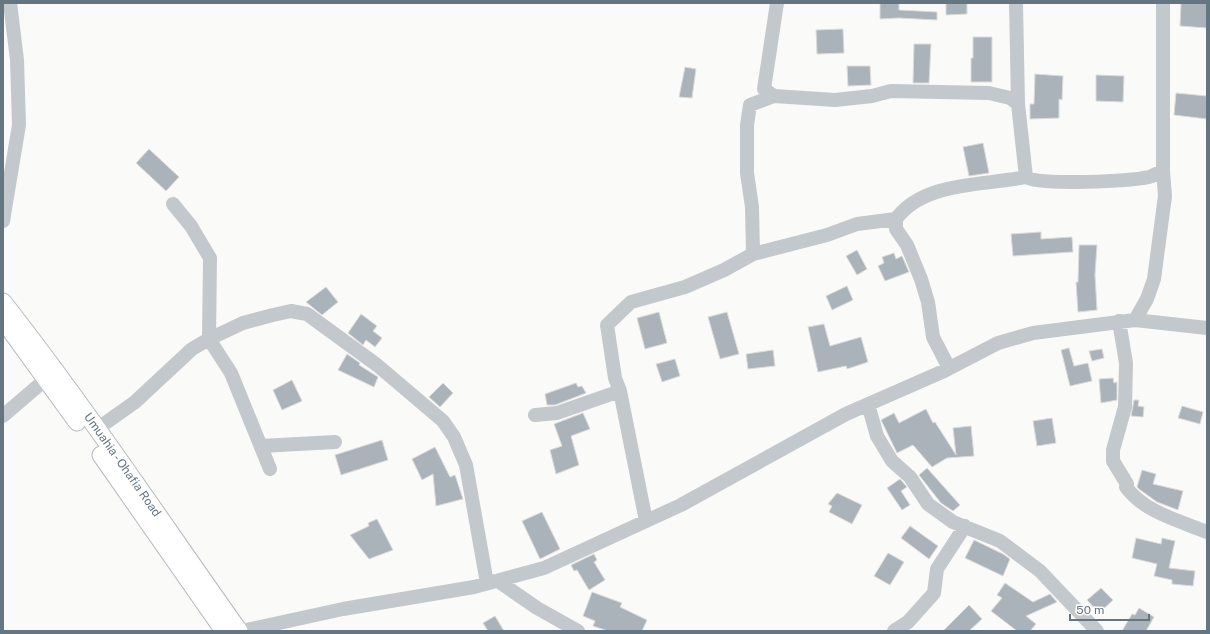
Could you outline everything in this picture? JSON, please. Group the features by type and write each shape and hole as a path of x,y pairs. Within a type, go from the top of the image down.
{"main road":[{"name":"Umuahia - Ohafia Road","path":"3,302 97,429 239,631"},
{"name":"Umuahia - Ohafia Road","path":"3,320 224,631"}],"street":[{"path":"3,221 19,125 17,60 10,3"},
{"path":"774,96 764,89 777,3"},
{"path":"1016,3 1018,104 1026,177 1030,181 1058,183 1149,177 1163,171"},
{"path":"1135,320 1147,299 1154,279 1165,196 1163,171 1163,3"},
{"path":"753,254 752,207 746,173 747,125 750,105 774,96 835,100 872,96 891,91 989,94 1010,98 1018,104"},
{"path":"950,368 933,338 928,302 923,284 906,245 896,229 896,219 903,208 920,198 949,187 997,183 1026,177"},
{"path":"173,204 191,226 210,258 209,339 231,373 270,469"},
{"path":"646,521 620,391 615,378 607,325 631,302 684,287 724,270 753,254 827,235 857,224 896,219"},
{"path":"97,429 134,402 192,349 209,339 243,323 273,314 291,311 307,314 377,365 443,421 454,437 466,465 492,582 578,631"},
{"path":"242,631 343,609 492,582 544,568 681,505 846,414 950,368 998,343 1033,333 1119,321 1135,320 1207,328"},
{"path":"1119,321 1126,363 1125,407 1113,450 1113,461 1127,484 1126,487 1137,501 1154,510 1207,532"},
{"path":"3,416 46,379"},
{"path":"535,415 557,413 620,391"},
{"path":"868,404 877,436 892,461 910,477 928,504 953,522 966,526 1000,542 1040,571 1097,631"},
{"path":"261,446 335,442"},
{"path":"894,631 908,622 934,592 937,569 966,526"}],"building":[{"path":"880,3 899,3 899,10 937,12 937,20 899,18 880,19"},
{"path":"946,3 967,3 967,14 946,15"},
{"path":"1181,3 1207,3 1207,28 1180,26"},
{"path":"843,29 844,53 817,54 816,30"},
{"path":"973,37 992,37 992,82 971,82"},
{"path":"914,44 931,44 929,83 913,83"},
{"path":"847,66 870,66 871,85 848,86"},
{"path":"685,67 696,69 692,98 679,97"},
{"path":"1035,74 1063,76 1062,100 1059,99 1059,118 1030,119 1030,104 1034,104"},
{"path":"1096,75 1124,76 1123,102 1096,101"},
{"path":"1176,93 1207,96 1207,119 1174,115"},
{"path":"983,143 989,173 969,176 963,147"},
{"path":"149,149 179,177 166,191 136,163"},
{"path":"1041,232 1041,239 1072,237 1073,252 1013,256 1011,234"},
{"path":"1079,245 1097,245 1095,275 1097,310 1078,312 1076,282 1078,282"},
{"path":"857,250 867,269 857,275 846,256"},
{"path":"894,253 896,259 902,256 909,272 885,281 878,266 884,263 882,257"},
{"path":"847,286 853,300 832,310 826,296"},
{"path":"326,287 338,302 322,315 306,302"},
{"path":"659,312 667,343 645,349 637,318"},
{"path":"727,312 739,354 720,359 708,317"},
{"path":"361,314 377,326 373,331 382,338 375,347 366,340 363,345 348,333"},
{"path":"824,324 830,346 861,337 868,362 847,369 846,366 818,372 808,327"},
{"path":"1069,348 1074,366 1088,363 1092,381 1070,386 1061,350"},
{"path":"1102,349 1104,358 1092,361 1089,351"},
{"path":"773,350 775,366 748,369 746,354"},
{"path":"347,354 360,363 359,365 378,377 374,387 338,370"},
{"path":"675,359 680,376 662,382 656,364"},
{"path":"1113,378 1114,383 1117,382 1117,400 1101,403 1099,379"},
{"path":"292,380 302,401 282,410 273,390"},
{"path":"443,383 453,393 440,407 429,397"},
{"path":"576,383 578,387 582,386 586,393 555,405 547,405 545,394"},
{"path":"1134,400 1139,400 1138,406 1144,407 1143,417 1131,416"},
{"path":"1182,406 1203,412 1200,424 1178,418"},
{"path":"926,409 933,423 935,422 956,455 953,428 971,426 974,456 947,458 932,467 913,445 897,453 881,420 894,413 899,423"},
{"path":"583,413 590,429 571,436 579,465 556,474 550,450 562,446 554,424"},
{"path":"1052,418 1056,443 1037,446 1033,421"},
{"path":"382,440 388,460 341,475 335,455"},
{"path":"435,447 450,477 455,475 463,499 436,506 433,474 422,480 412,459"},
{"path":"927,468 960,505 953,511 941,503 919,475"},
{"path":"1142,470 1156,474 1153,484 1183,491 1178,510 1157,502 1137,487"},
{"path":"900,479 907,487 901,491 910,505 902,510 887,488"},
{"path":"837,493 862,505 852,524 829,512 832,506 828,504"},
{"path":"542,512 560,549 540,559 522,521"},
{"path":"377,519 393,550 369,559 350,535 369,526 368,523"},
{"path":"910,526 938,546 929,559 901,538"},
{"path":"1136,538 1161,544 1162,538 1175,541 1169,568 1195,571 1193,586 1172,584 1172,580 1154,576 1157,564 1132,558"},
{"path":"974,540 1010,559 1003,576 965,558"},
{"path":"888,553 904,562 890,585 874,576"},
{"path":"594,554 597,560 594,562 605,580 589,590 577,570 574,571 571,565"},
{"path":"1005,583 1033,602 1050,594 1057,602 1026,616 1036,624 1030,631 1017,631 991,611 1002,598 997,595"},
{"path":"1101,588 1113,600 1099,613 1087,600"},
{"path":"592,592 622,603 620,607 647,620 642,631 608,631 593,626 595,621 583,616"},
{"path":"969,605 982,619 969,631 943,631"},
{"path":"1139,608 1154,617 1146,631 1122,631 1132,614 1135,615"},
{"path":"495,616 504,631 488,631 483,623"}]}
